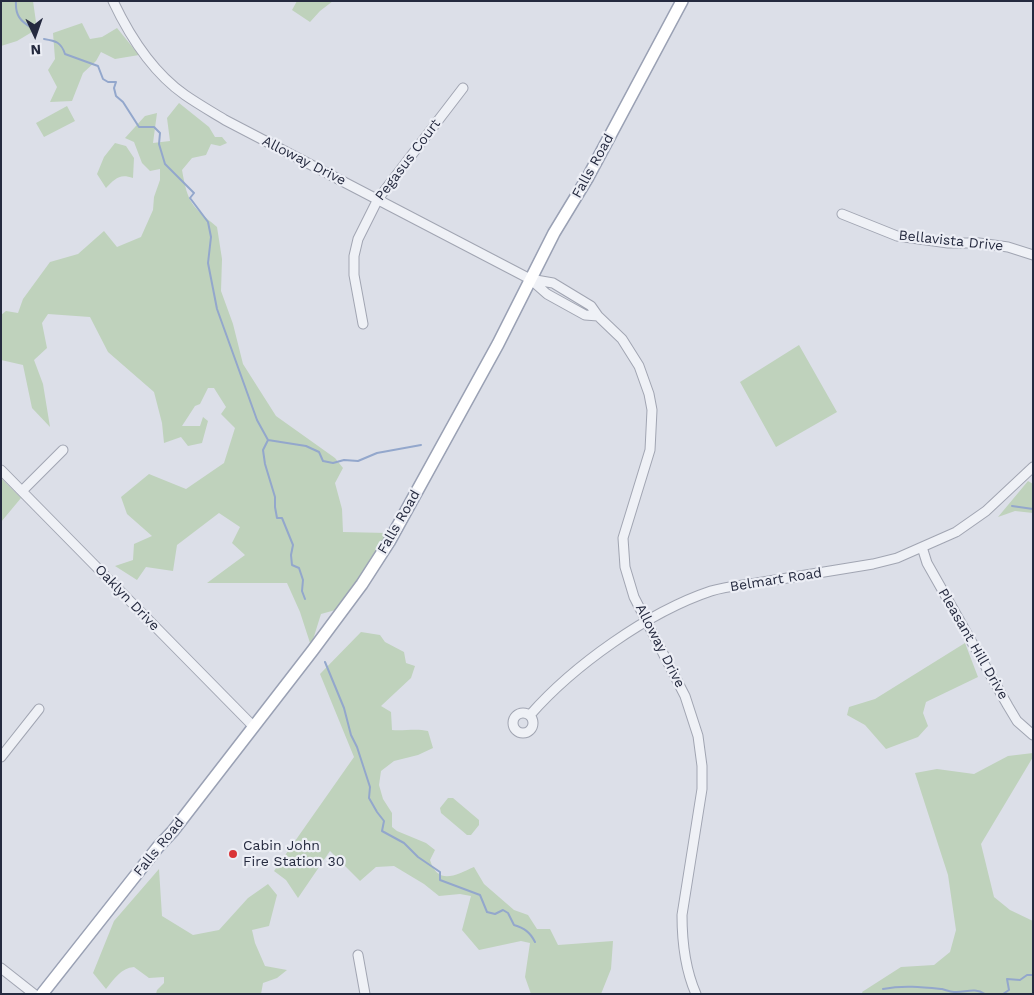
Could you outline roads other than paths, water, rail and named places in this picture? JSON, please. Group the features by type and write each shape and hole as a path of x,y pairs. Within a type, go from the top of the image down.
{"main road":[{"name":"Falls Road","path":"42,994 158,847 173,831 362,584 389,542 498,344 554,233 588,177 682,1"}],"street":[{"name":"Alloway Drive","path":"113,1 125,27 145,56 157,70 184,94 225,120 530,279 553,283 591,306 598,316 622,339 639,366 649,394 652,410 650,450 623,538 625,567 629,584 685,696 694,719 700,745 702,766 700,807 682,915 682,935 686,962 696,994"},
{"name":"Pegasus Court","path":"362,324 354,275 354,256 358,239 378,199 463,88"},
{"name":"Bellavista Drive","path":"842,214 897,236 948,243 979,243 1002,246 1033,255"},
{"path":"22,491 63,450"},
{"name":"Belmart Road","path":"530,715 550,692 566,678 647,621 687,600 713,590 872,564 897,558 956,532 986,511 1033,467"},
{"name":"Oaklyn Drive","path":"1,470 254,726"},
{"name":"Pleasant Hill Drive","path":"922,547 927,563 1008,706 1017,721 1033,735"},
{"path":"1,757 39,709"},
{"path":"358,955 365,994"},
{"path":"1,968 34,994"}],"waterway":[{"path":"16,1 16,10 19,17 32,28"},
{"path":"44,39 57,43 62,47 65,54 98,66 103,79 108,82 116,82 114,88 116,96 123,102 139,127 154,127 160,133 159,144 165,164 194,193 190,198 208,222 211,237 208,263 217,309 257,420 268,440 306,446 319,452 323,461 333,463 344,460 358,461 377,453 421,445"},
{"path":"268,440 263,450 265,464 275,497 277,518 282,518 293,545 292,565 299,568 303,580 302,591 305,599"},
{"path":"1012,506 1033,509"},
{"path":"325,662 344,708 351,735 357,747 370,787 369,798 384,821 382,831 404,843 418,857 440,872 440,880 480,895 487,912 495,914 503,910 508,913 514,925 526,931 535,942"},
{"path":"1003,994 1009,990 1007,979 1020,980 1027,975 1033,975"},
{"path":"883,989 920,987 952,992 977,991 985,994"}],"place":[{"name":"Cabin John Fire Station 30","path":"233,854"}]}
